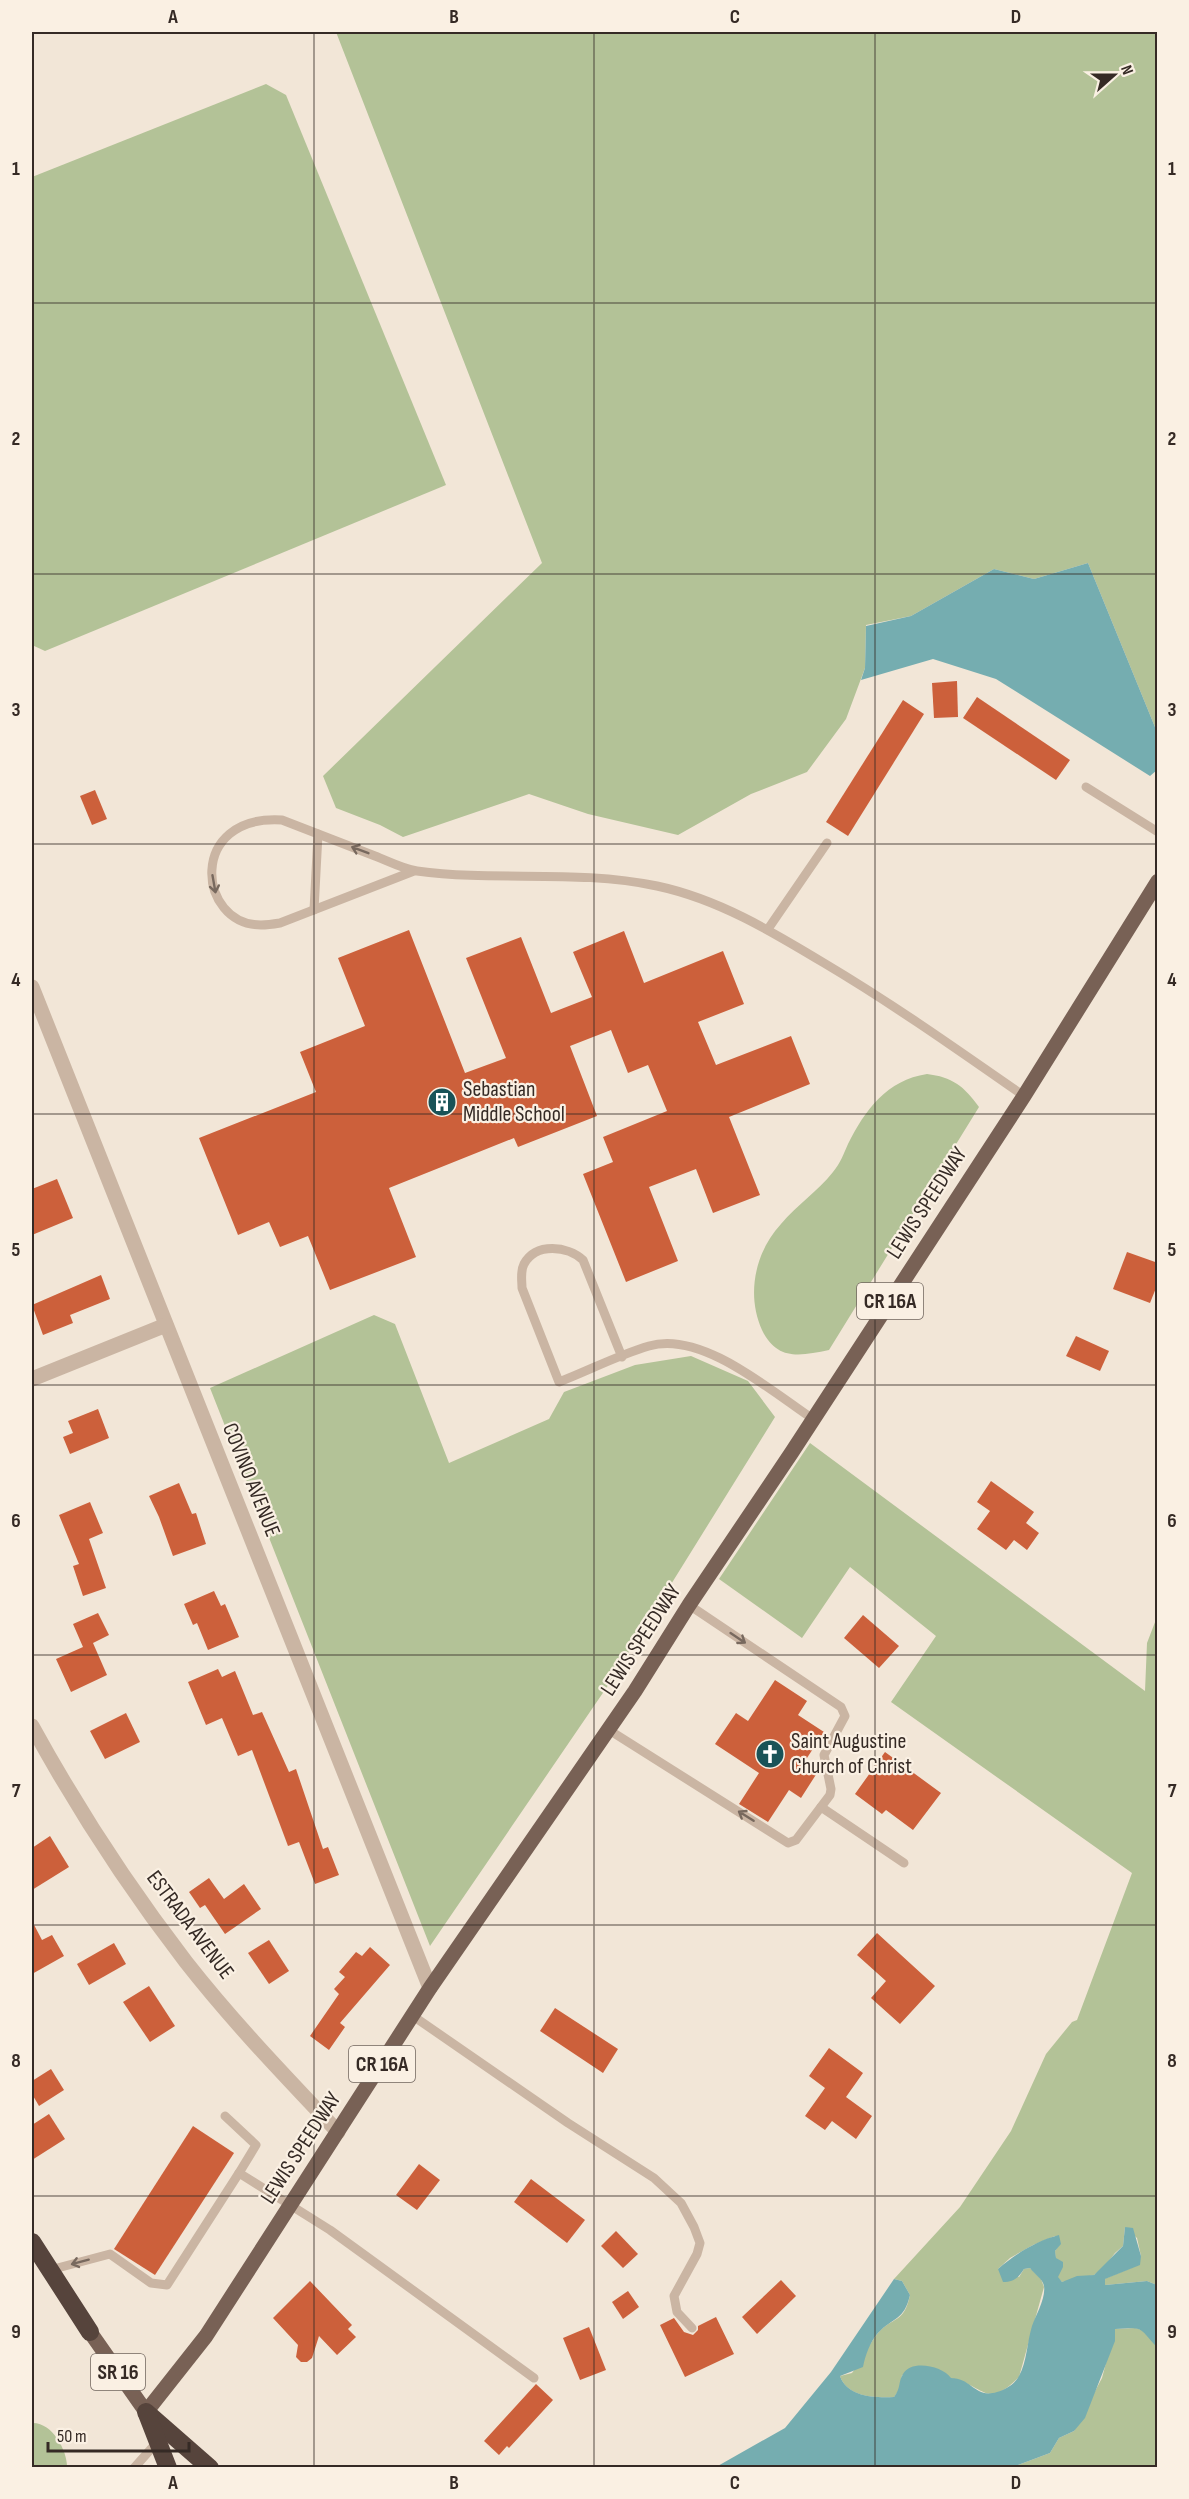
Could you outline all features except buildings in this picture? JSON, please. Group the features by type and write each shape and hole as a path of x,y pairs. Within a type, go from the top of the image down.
{"highway":[{"name":"SR 16","path":"32,2242 90,2332"},
{"name":"SR 16","path":"146,2412 168,2468"},
{"name":"SR 16","path":"146,2412 210,2468"}],"main road":[{"name":"LEWIS SPEEDWAY","path":"146,2412 206,2336 412,2016 609,1730 1024,1096 1158,881"},
{"name":"SR 16","path":"90,2332 146,2412"}],"street":[{"name":"COVINO AVENUE","path":"32,987 430,1989"},
{"path":"32,1379 165,1325"},
{"name":"ESTRADA AVENUE","path":"32,1726 98,1837 187,1964 261,2050 338,2132"}],"lane":[{"path":"1086,787 1158,832"},
{"path":"414,871 280,923 260,926 232,915 222,906 215,892 212,866 216,851 225,837 247,823 262,819 282,820 414,871 455,875 576,876 658,886 697,897 768,929 885,1000 1024,1096"},
{"path":"314,910 318,834"},
{"path":"768,929 827,843"},
{"path":"622,1357 583,1260 569,1250 561,1248 545,1250 530,1257 521,1272 522,1288 559,1382 650,1346 676,1344 701,1348 717,1355 813,1419"},
{"path":"609,1730 788,1843 796,1840 821,1807 831,1789 824,1755 845,1716 841,1707 689,1605"},
{"path":"821,1807 904,1863"},
{"path":"412,2016 568,2123 654,2178 681,2203 700,2243 697,2254 674,2296 677,2312 692,2328"},
{"path":"50,2270 110,2254 151,2283 167,2285 256,2145 225,2116"},
{"path":"239,2173 330,2230 534,2378"},
{"path":"134,2468 158,2441"}],"green space":[{"path":"336,32 1157,32 1157,732 1088,563 1034,579 994,569 911,616 866,625 865,668 846,719 807,772 751,794 678,835 588,814 529,794 403,837 380,825 336,808 323,776 542,563"},
{"path":"266,84 286,95 446,485 45,651 32,645 32,177"},
{"path":"927,1074 944,1077 957,1084 979,1107 829,1350 808,1354 782,1352 768,1340 757,1317 754,1288 759,1261 765,1247 787,1217 835,1169 855,1131 879,1098 900,1083"},
{"path":"374,1315 395,1324 449,1463 549,1419 564,1392 635,1365 691,1356 748,1381 775,1417 609,1684 430,1946 210,1388"},
{"path":"810,1443 1145,1691 1147,1643 1157,1617 1157,2285 1147,2281 1105,2285 1104,2279 1131,2268 1141,2256 1137,2238 1125,2227 1123,2246 1094,2275 1062,2282 1057,2277 1055,2251 1060,2244 1055,2236 1010,2258 998,2269 1019,2277 1024,2269 1030,2268 1041,2279 1044,2287 1019,2377 1008,2387 993,2394 954,2379 902,2375 900,2389 894,2397 878,2397 855,2392 844,2383 840,2376 852,2373 878,2333 905,2311 910,2295 902,2281 894,2279 960,2207 1011,2131 1046,2054 1072,2022 1077,2020 1132,1873 891,1702 936,1636 850,1567 802,1638 719,1579"},
{"path":"1135,2328 1146,2331 1157,2347 1157,2467 1010,2468 1050,2453 1059,2438 1074,2431 1102,2378 1115,2329"},
{"path":"32,2423 46,2427 57,2438 67,2467 32,2467"}],"water":[{"path":"1088,563 1157,732 1157,770 1150,776 996,679 933,659 861,680 865,668 866,626 911,616 994,569 1034,579"},
{"path":"1125,2227 1133,2228 1141,2256 1140,2265 1105,2279 1105,2285 1147,2281 1157,2285 1157,2347 1140,2330 1115,2329 1115,2341 1085,2418 1074,2431 1059,2438 1050,2453 1010,2468 716,2467 785,2428 831,2372 894,2279 902,2281 910,2295 908,2303 905,2310 875,2337 868,2349 863,2367 840,2376 849,2388 862,2395 894,2397 907,2369 927,2366 941,2370 951,2378 964,2381 983,2393 997,2392 1006,2388 1015,2382 1022,2370 1032,2326 1044,2296 1044,2286 1030,2268 1024,2269 1018,2277 1007,2282 1003,2282 998,2269 1027,2248 1059,2235 1061,2244 1055,2251 1056,2258 1063,2262 1058,2277 1062,2282 1077,2276 1094,2275 1123,2246"}],"place":[{"name":"Sebastian Middle School","path":"442,1102"},
{"name":"Saint Augustine Church of Christ","path":"770,1754"}]}
